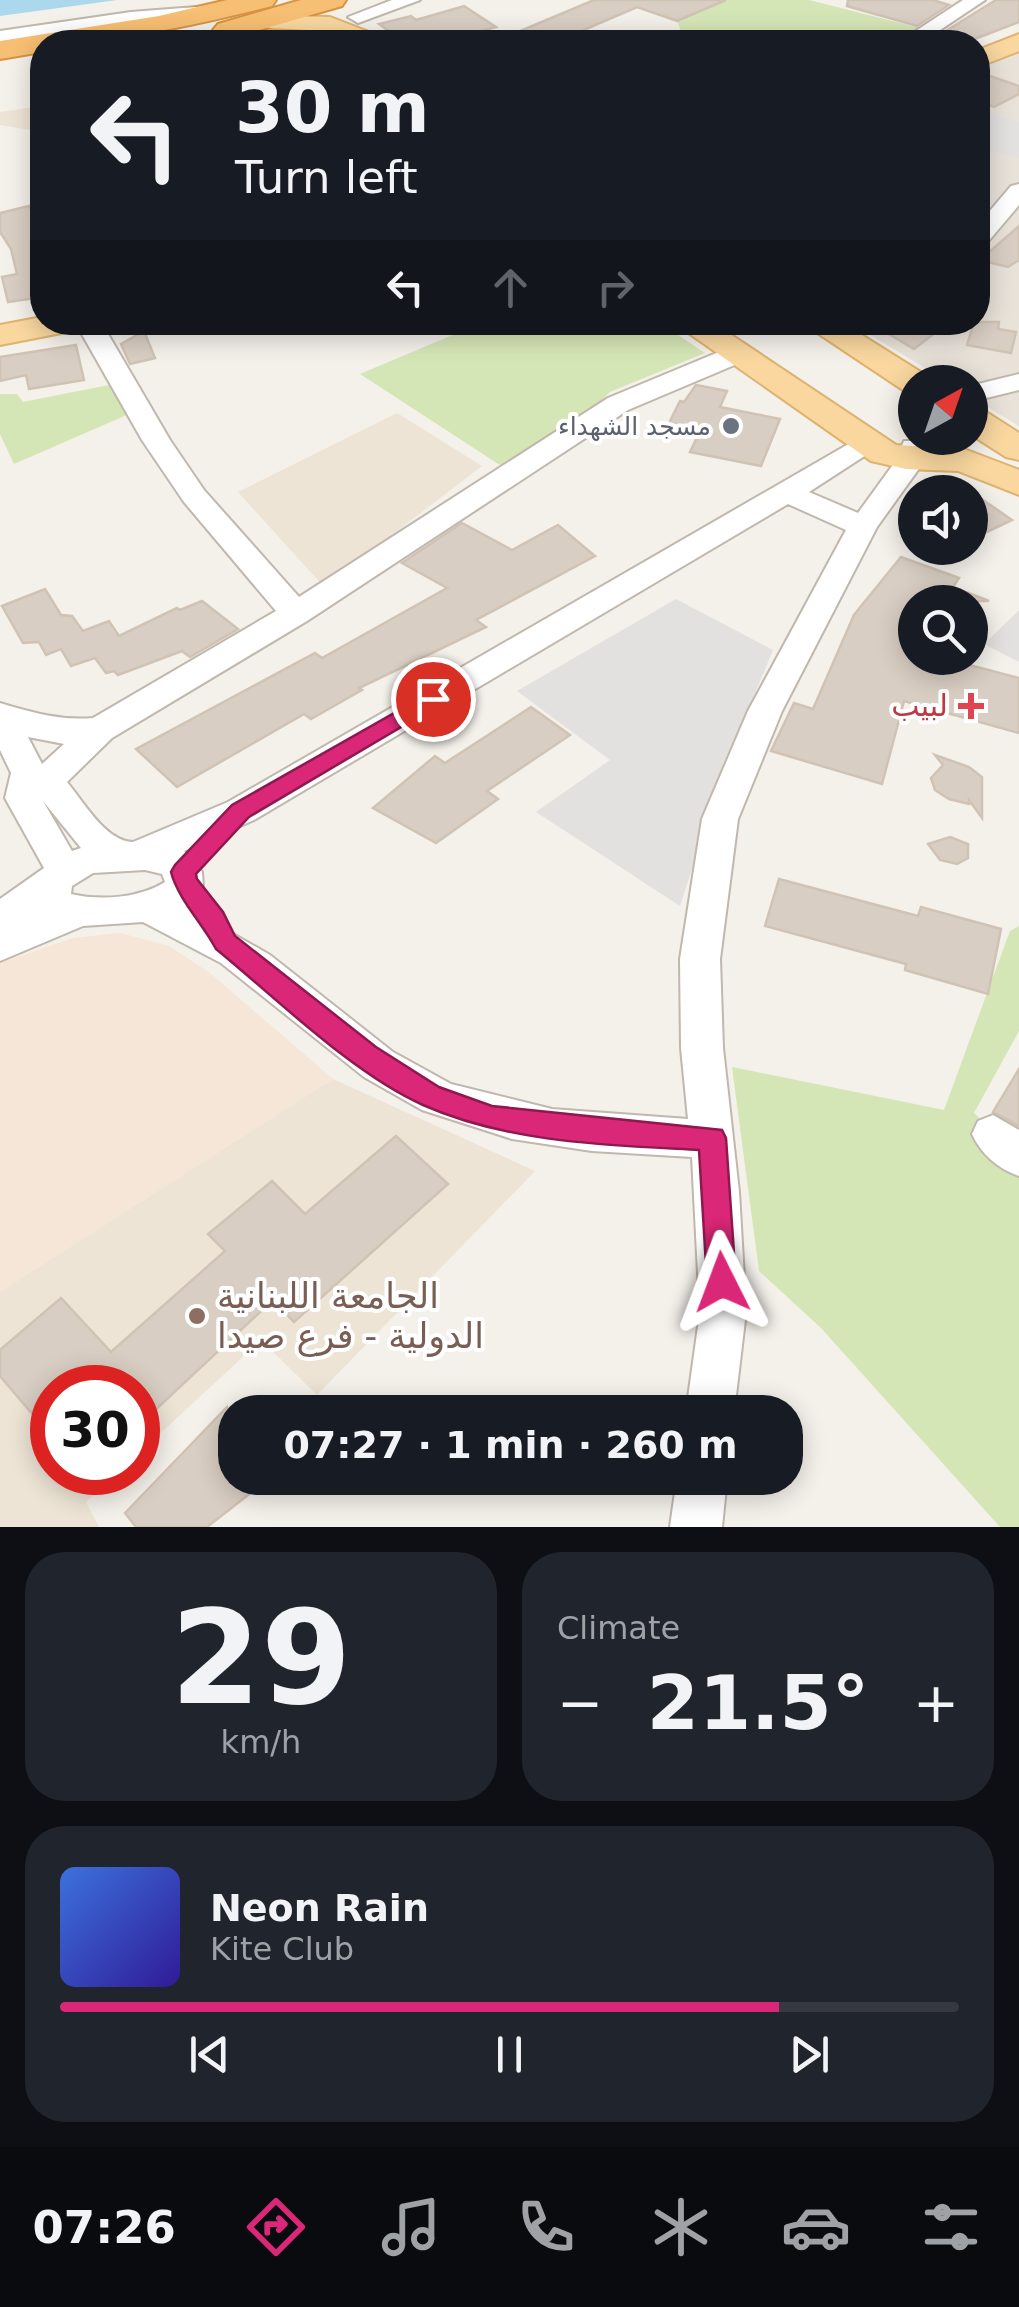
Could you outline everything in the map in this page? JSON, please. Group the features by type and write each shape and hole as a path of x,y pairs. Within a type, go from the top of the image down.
{"highway":[{"path":"118,30 220,12 262,11 332,0"},
{"path":"207,30 262,11"},
{"path":"0,50 30,45"},
{"path":"0,71 30,66"}],"main road":[{"path":"262,11 309,22 362,26"},
{"path":"990,43 1019,32"},
{"path":"990,54 1019,42"},
{"path":"0,322 30,316"},
{"path":"0,335 30,329"},
{"path":"841,335 898,373"},
{"path":"731,342 869,444 898,446"},
{"path":"988,429 1019,449"},
{"path":"946,455 1019,484"}],"street":[{"path":"362,26 411,0"},
{"path":"925,30 964,1"},
{"path":"48,30 130,18 220,12"},
{"path":"0,37 30,33"},
{"path":"990,225 1019,191"},
{"path":"95,335 156,440 194,496 296,614"},
{"path":"63,890 22,798 38,777 100,729 296,614 618,404 731,342"},
{"path":"988,390 1019,382"},
{"path":"1,717 38,777 95,842 126,856 240,811 869,444"},
{"path":"712,1395 723,1312 702,1048 700,958 720,819 765,711 826,602 862,526 917,455"},
{"path":"786,493 862,526"},
{"path":"1,717 66,732 100,729"},
{"path":"143,906 172,900 185,877 240,811"},
{"path":"0,945 63,890 79,862 126,856 165,858 185,877 225,942"},
{"path":"0,918 63,890 143,906 225,942 398,1078 461,1108 492,1118 598,1132 712,1138"},
{"path":"696,1527 700,1495"}],"shaded area":[{"path":"1019,50 1019,426 988,407 988,365 920,365 871,335 990,335 990,62"},
{"path":"30,108 30,130 0,125 0,112"},
{"path":"990,114 1019,122 1019,159 990,150"},
{"path":"397,413 482,466 324,587 238,492"},
{"path":"676,599 773,650 728,758 680,906 536,812 610,760 517,691"},
{"path":"1019,610 1019,662 988,646 988,640"},
{"path":"120,933 169,946 210,973 333,1079 0,1292 0,963 73,938"},
{"name":"الجامعة اللبنانية الدولية - فرع صيدا","path":"333,1079 535,1171 317,1395 261,1340 160,1434 160,1365 30,1365 30,1495 93,1495 86,1502 99,1527 0,1527 0,1292"}],"green space":[{"path":"687,0 809,0 920,28 681,30 677,21 707,8"},
{"path":"453,335 678,335 705,353 610,392 588,414 506,469 360,374"},
{"path":"114,384 129,414 14,464 0,434 0,394 17,394 23,402"},
{"path":"1019,926 1019,1031 974,1113 1019,1157 1019,1527 1000,1527 821,1328 759,1271 732,1067 944,1110 1010,931"}],"water":[{"path":"0,0 117,0 0,16"}],"building":[{"path":"594,0 726,0 677,21 637,7 584,30 523,30"},
{"path":"848,0 933,0 949,5 917,26 847,6"},
{"path":"996,0 1019,0 1019,22 990,33 990,30 947,30"},
{"path":"464,6 496,27 387,30 379,24 411,16 416,20"},
{"path":"990,76 1019,86 1019,94 990,106"},
{"path":"30,208 30,299 8,302 2,277 17,274 11,249 0,232 0,213"},
{"path":"1019,226 1019,260 1008,267 990,262 990,251"},
{"path":"990,322 999,322 998,329 1016,332 1011,353 967,345 970,335 990,335"},
{"path":"146,335 155,358 130,364 121,344"},
{"path":"891,335 932,335 914,349"},
{"path":"76,345 84,380 29,389 26,375 0,381 0,357"},
{"name":"مسجد الشهداء","path":"696,385 727,391 720,407 780,419 761,466 690,452 701,429 669,423 680,401 684,402"},
{"path":"988,503 1012,520 988,531"},
{"path":"462,523 512,550 558,525 595,556 476,620 486,627 359,688 362,690 311,719 304,714 177,787 136,749 315,653 322,658 447,588 402,563"},
{"path":"898,561 898,565 923,565 959,578 954,585 898,585 898,675 988,675 988,670 1019,678 1019,733 904,701 882,784 771,751 794,703 813,709 854,615"},
{"path":"45,589 61,615 72,616 83,631 109,621 119,636 177,608 202,601 238,629 190,657 182,651 118,675 114,671 106,673 95,658 71,666 61,649 46,655 39,642 23,643 2,606"},
{"path":"531,707 570,735 487,791 498,799 436,843 373,808 435,756 445,763"},
{"path":"935,755 969,767 982,777 982,818 969,800 969,804 949,799 935,790 931,778 943,765"},
{"path":"950,837 968,844 968,858 957,864 940,860 928,844"},
{"path":"779,879 918,916 921,907 1001,929 988,994 905,970 906,964 765,926"},
{"path":"1019,1069 1019,1126 993,1112"},
{"path":"396,1136 448,1184 294,1322 273,1300 160,1405 160,1365 30,1365 30,1411 0,1376 0,1350 61,1298 111,1352 225,1251 208,1234 272,1181 305,1214"},
{"path":"218,1416 218,1495 248,1495 207,1527 136,1527 125,1513 142,1495 160,1495 160,1477"}],"place":[{"name":"مسجد الشهداء","path":"731,426"},
{"name":"لبيب","path":"971,706"},
{"name":"الجامعة اللبنانية الدولية - فرع صيدا","path":"197,1316"}],"route":[{"path":"433,699 240,811 184,872 186,882 224,933 225,942 317,1012 367,1056 430,1095 492,1118 598,1132 712,1138 722,1282"}]}
